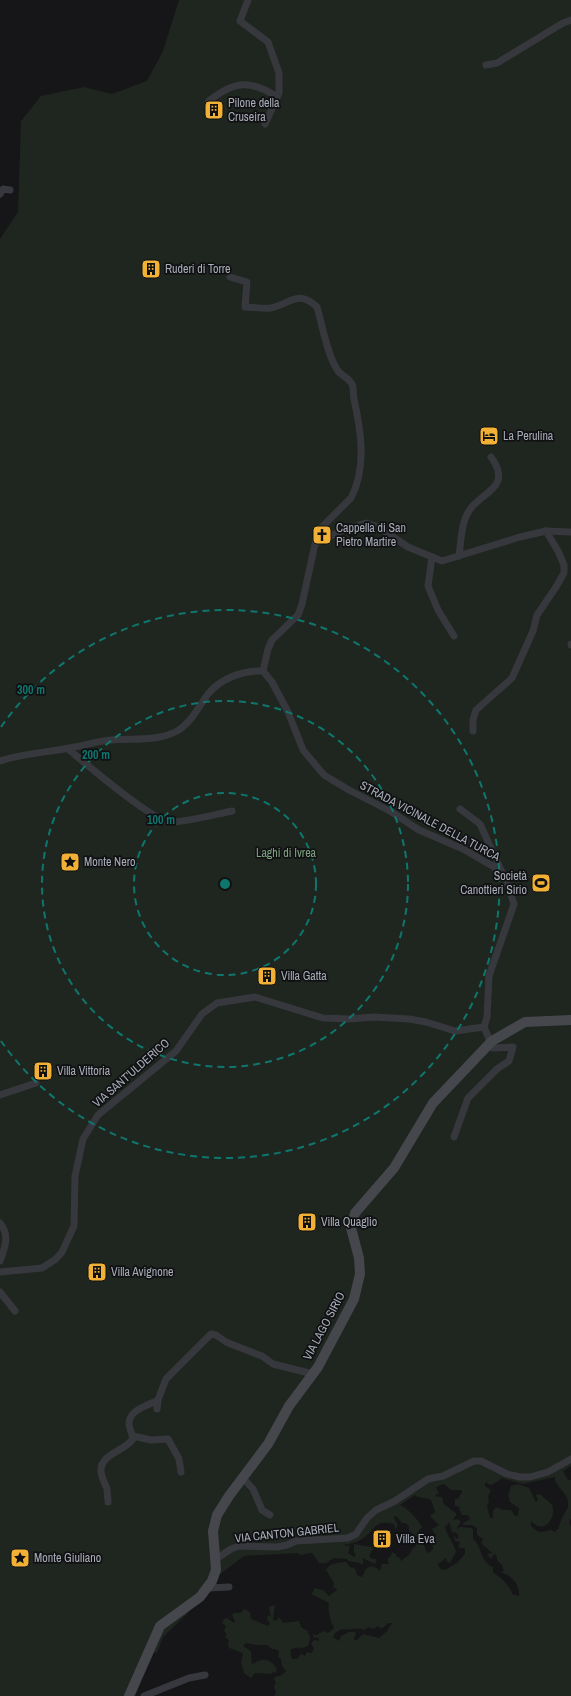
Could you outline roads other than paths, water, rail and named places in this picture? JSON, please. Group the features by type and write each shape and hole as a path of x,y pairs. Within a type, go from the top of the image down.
{"main road":[{"name":"VIA LAGO SIRIO","path":"129,1696 160,1626 200,1597 208,1588 216,1570 214,1521 225,1501 268,1444 289,1406 316,1370 352,1304 360,1282 359,1258 352,1228 355,1213 394,1168 433,1103 492,1041 525,1022 571,1020"}],"street":[{"path":"248,0 240,21 268,42 279,74 279,93 265,124"},
{"path":"486,65 497,63 563,23 571,20"},
{"path":"209,101 222,90 238,85 262,87 277,97"},
{"path":"0,194 3,189 10,190"},
{"path":"0,761 19,755 68,749 109,740 162,737 181,728 190,720 210,692 224,682 246,671 263,671 268,648 272,640 298,615 302,604 317,535 319,531 351,498 361,469 361,434 359,417 352,384 338,371 317,307 311,302 292,298 270,308 245,307 248,282 230,278"},
{"path":"459,556 465,520 471,508 488,494 498,483 498,467 491,457"},
{"path":"316,543 345,529 366,523 378,527 408,547 442,561 505,541 546,531 571,532"},
{"path":"473,731 473,720 476,710 512,678 533,632 537,615 564,573 564,565 558,551 546,531"},
{"path":"432,557 428,586 438,610 454,636"},
{"name":"STRADA VICINALE DELLA TURCA","path":"263,671 272,682 288,712 303,750 324,775 390,811 419,830 463,849 494,867 504,878"},
{"path":"68,749 126,796 150,812 169,822 232,811"},
{"path":"454,1137 468,1098 497,1069 509,1061 513,1047 493,1048 492,1041 486,1033 484,1027 487,1017 489,976 514,905 504,878 480,824 460,809"},
{"name":"VIA SANT'ULDERICO","path":"0,1272 42,1268 56,1259 62,1252 74,1226 75,1176 83,1139 98,1115 176,1051 202,1014 217,1003 254,998 323,1018 349,1019 374,1017 409,1020 426,1022 456,1031 484,1027"},
{"path":"0,1096 36,1083"},
{"path":"0,1223 4,1229 6,1240 5,1249 0,1261"},
{"path":"0,1292 15,1311"},
{"path":"157,1409 158,1400 166,1379 193,1355 211,1334 214,1334 226,1342 262,1356 273,1364 316,1370"},
{"path":"134,1439 129,1423 131,1417 139,1409 158,1400"},
{"path":"108,1502 106,1489 101,1474 101,1467 111,1454 128,1445 134,1439 168,1439 179,1459 181,1472"},
{"name":"VIA CANTON GABRIEL","path":"216,1559 231,1549 239,1546 277,1547 296,1541 348,1538 356,1534 367,1518 376,1510 395,1501 428,1479 443,1476 474,1461 481,1461 507,1474 520,1477 530,1477 548,1472 571,1459"},
{"path":"242,1477 253,1489 262,1510 270,1515"},
{"path":"208,1588 229,1587"},
{"path":"144,1696 189,1678 205,1675"}],"place":[{"name":"Pilone della Cruseira","path":"214,110"},
{"name":"Ruderi di Torre","path":"151,269"},
{"name":"La Perulina","path":"489,436"},
{"name":"Cappella di San Pietro Martire","path":"322,535"},
{"name":"Monte Nero","path":"70,862"},
{"name":"Società Canottieri Sirio","path":"541,883"},
{"name":"Villa Gatta","path":"267,976"},
{"name":"Villa Vittoria","path":"43,1071"},
{"name":"Villa Quaglio","path":"307,1222"},
{"name":"Villa Avignone","path":"97,1272"},
{"name":"Villa Eva","path":"382,1539"},
{"name":"Monte Giuliano","path":"20,1558"}],"park label":[{"name":"Laghi di Ivrea","path":"286,853"}]}
